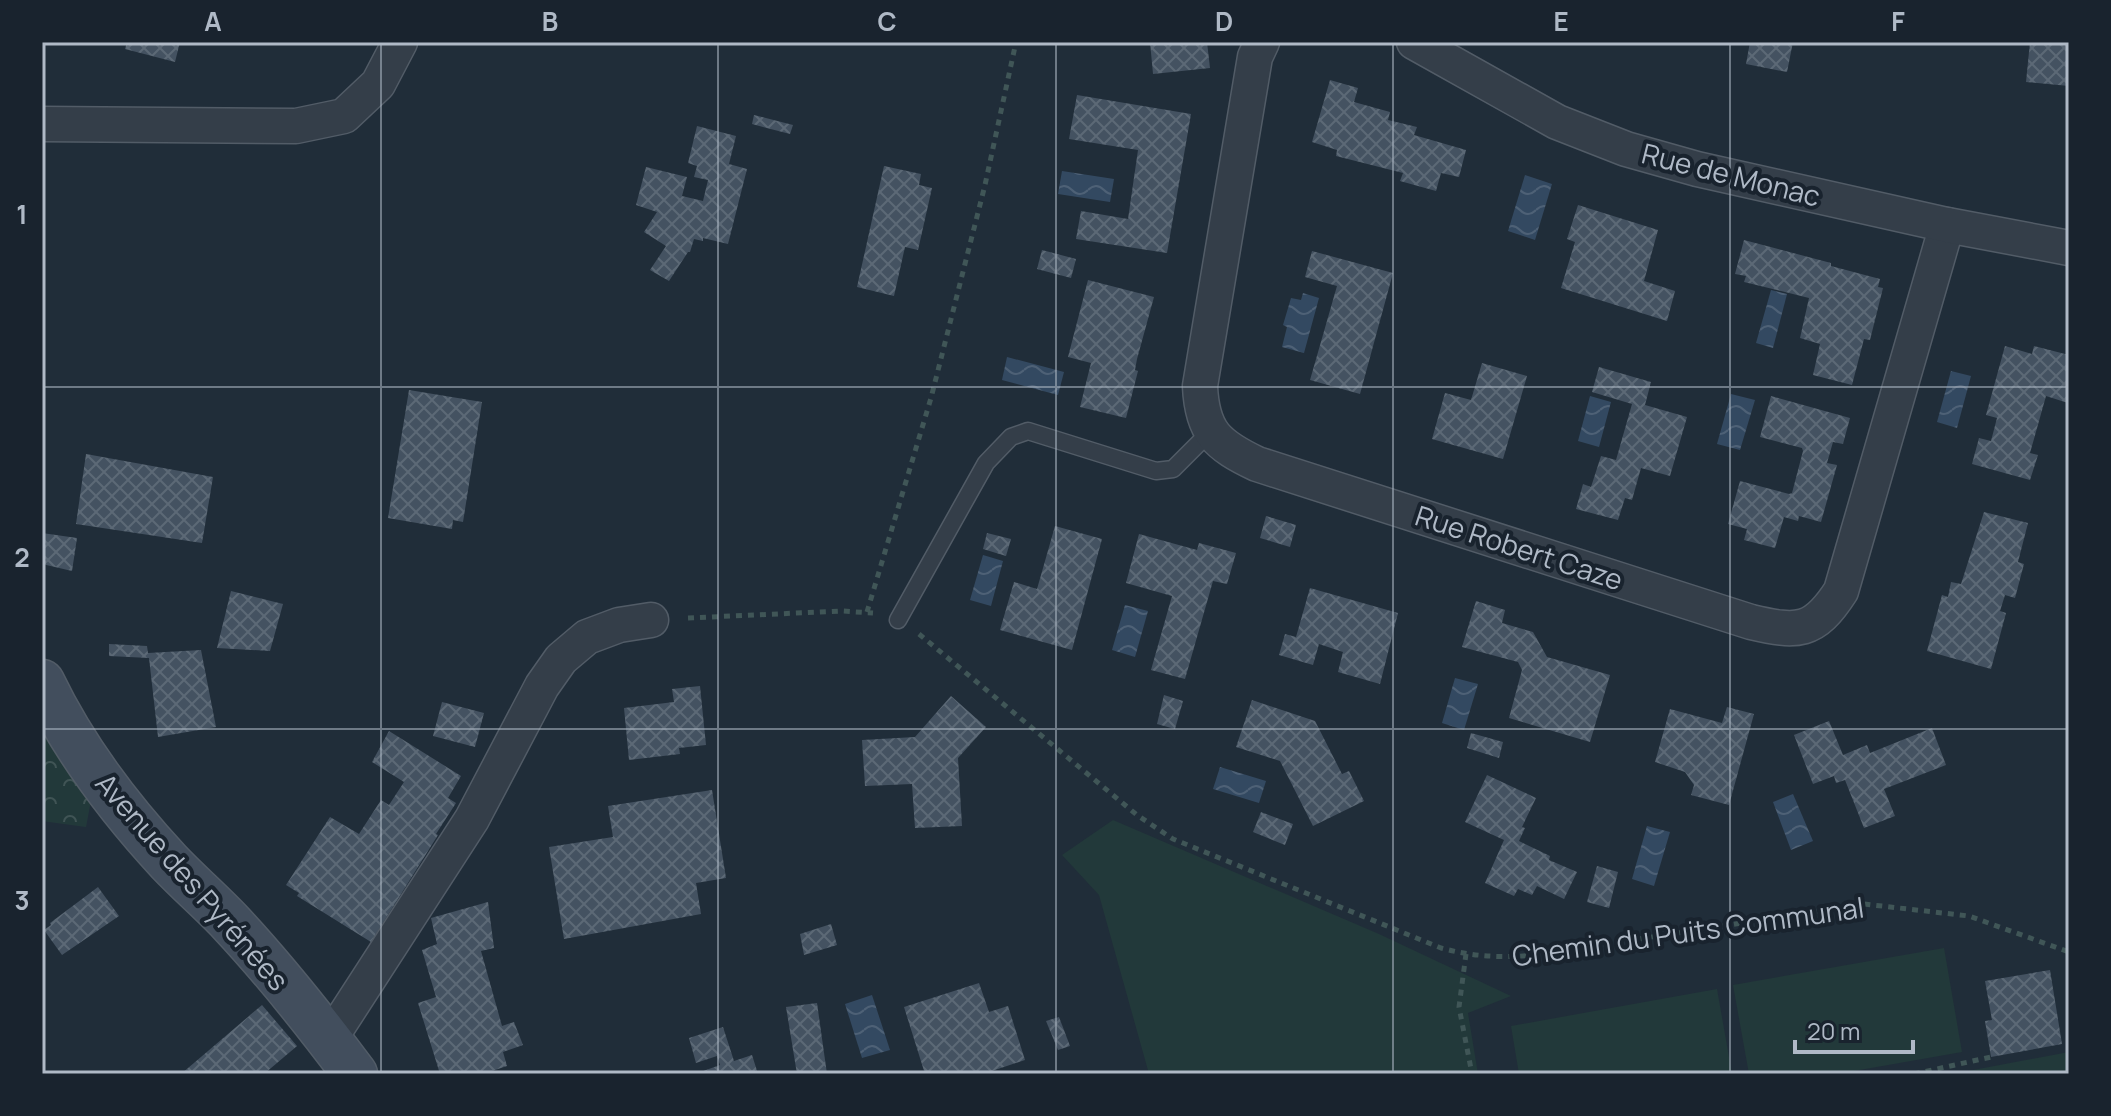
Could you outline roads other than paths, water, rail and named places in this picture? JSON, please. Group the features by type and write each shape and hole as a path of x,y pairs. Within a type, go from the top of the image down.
{"street":[{"path":"42,124 296,126 344,116 378,84 400,42"},
{"path":"1210,432 1201,409 1200,386 1255,57 1262,42"},
{"name":"Rue de Monac","path":"1414,42 1557,122 1626,149 1697,169 1947,225 2069,248"},
{"name":"Rue Robert Caze","path":"1210,432 1230,451 1257,464 1751,622 1779,629 1803,628 1826,615 1841,591 1947,225"},
{"path":"342,1057 542,686 561,659 587,637 619,625 651,620"},
{"name":"Avenue des Pyrénées","path":"42,682 85,760 123,809 231,923 342,1057"}],"lane":[{"path":"898,620 986,463 1011,437 1028,431 1156,471 1173,469 1210,432"}],"water":[{"path":"1062,171 1114,179 1110,202 1058,194"},
{"path":"1525,175 1552,184 1535,240 1508,231"},
{"path":"1771,290 1787,294 1773,348 1756,343"},
{"path":"1303,293 1319,298 1304,353 1282,347 1287,327 1283,325 1291,298 1301,300"},
{"path":"1007,357 1064,372 1058,395 1002,380"},
{"path":"1951,371 1971,376 1957,428 1937,422"},
{"path":"1731,394 1755,400 1740,450 1717,444"},
{"path":"1590,396 1611,402 1599,447 1578,441"},
{"path":"983,555 1003,561 991,606 970,600"},
{"path":"1125,605 1148,611 1135,657 1112,650"},
{"path":"1455,678 1478,684 1464,730 1442,723"},
{"path":"1220,767 1266,781 1259,803 1213,789"},
{"path":"1793,794 1813,841 1791,850 1773,802"},
{"path":"1647,826 1670,832 1654,886 1632,879"},
{"path":"872,995 890,1050 862,1058 845,1004"}]}
